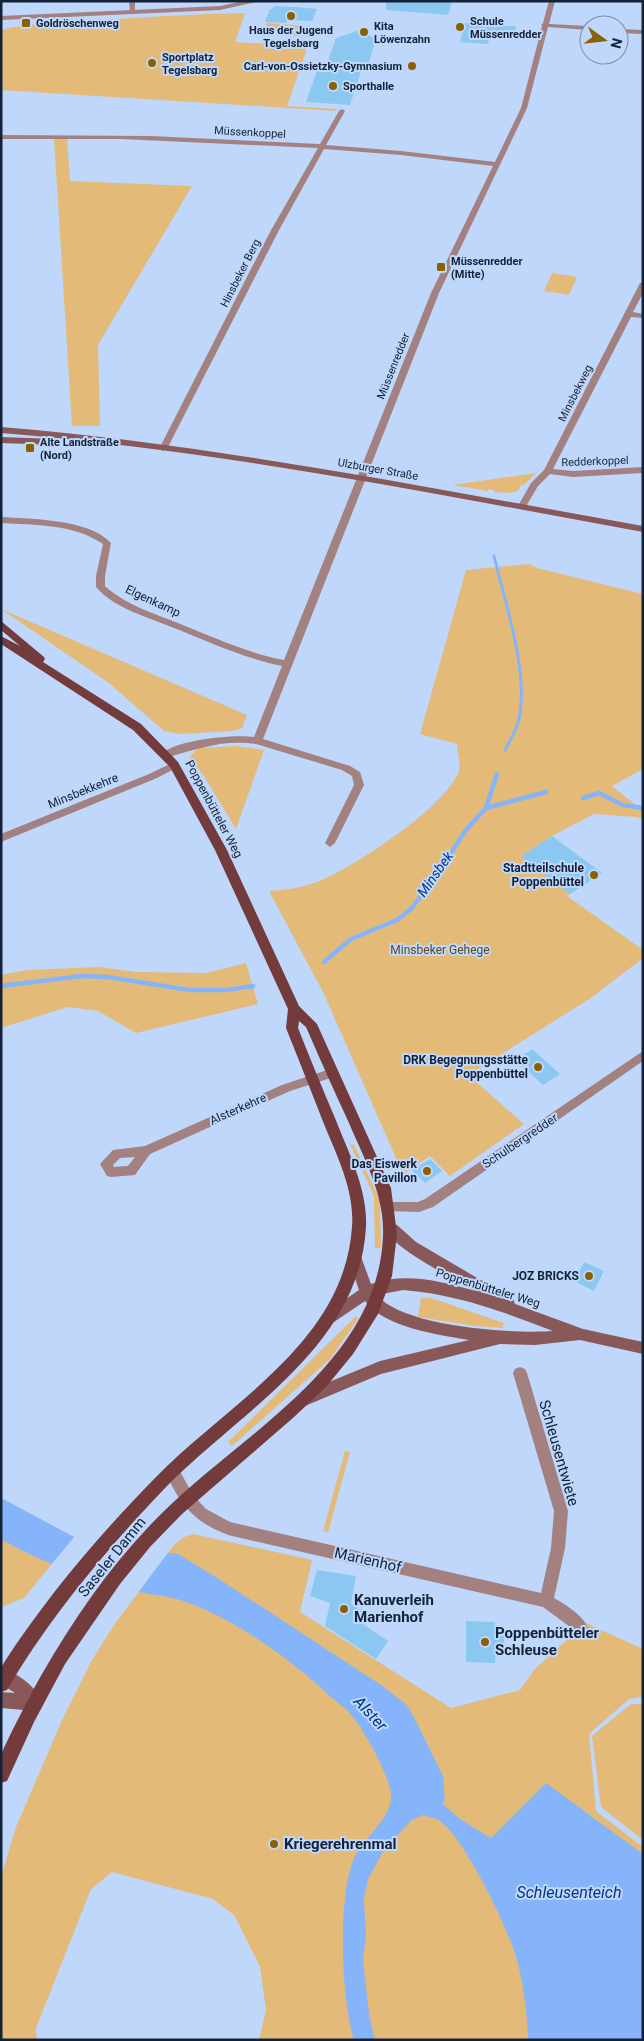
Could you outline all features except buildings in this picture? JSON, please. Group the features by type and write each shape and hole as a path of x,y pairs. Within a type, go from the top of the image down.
{"main road":[{"name":"Ulzburger Straße","path":"1,430 75,436 362,478 522,506 643,530"},
{"name":"Ulzburger Straße","path":"1,440 107,442"},
{"name":"Poppenbütteler Weg","path":"1,624 24,642 51,670"},
{"name":"Poppenbütteler Weg","path":"1,639 32,661 51,670 137,727 174,765 221,850 294,1008 310,1024 376,1167 389,1207 392,1230 390,1260 359,1336 332,1370 300,1401"},
{"name":"Poppenbütteler Weg","path":"294,1008 292,1028 347,1165 357,1204 358,1225 355,1258 349,1276 328,1318 308,1346"},
{"path":"392,1230 410,1246 526,1313"},
{"name":"Poppenbütteler Weg","path":"355,1258 383,1310 401,1318 503,1338 583,1335"},
{"name":"Poppenbütteler Weg","path":"328,1318 375,1294 406,1283 426,1284 526,1313 583,1335 643,1348"},
{"path":"300,1401 380,1368 503,1338"},
{"name":"Saseler Damm","path":"3,1679 32,1634 116,1532 172,1471 278,1378 308,1346"},
{"name":"Saseler Damm","path":"1,1775 35,1703 87,1617 118,1574 148,1540 188,1500 300,1401"},
{"path":"3,1679 21,1687 35,1703"},
{"path":"1,1700 35,1703"}],"street":[{"path":"132,1 133,12"},
{"path":"1,18 231,7 257,1"},
{"name":"Müssenredder","path":"257,741 435,293 518,122 530,90 544,25 552,1"},
{"path":"1,22 48,17"},
{"path":"544,25 579,27"},
{"path":"629,31 643,32"},
{"name":"Hinsbeker Berg","path":"163,448 274,232 342,111"},
{"name":"Müssenkoppel","path":"1,137 60,135 322,146 497,164"},
{"name":"Minsbekweg","path":"522,506 534,485 548,471 643,285"},
{"path":"629,314 643,316"},
{"name":"Redderkoppel","path":"548,471 573,474 643,470"},
{"name":"Elgenkamp","path":"1,520 94,533 107,543 106,558 100,576 101,587 115,597 151,615 245,653 287,664"},
{"path":"166,755 190,746 220,739 242,738 346,768 356,774 359,784 330,843"},
{"name":"Minsbekkehre","path":"1,838 144,780 174,765"},
{"name":"Schulbergredder","path":"389,1207 419,1207 429,1203 643,1055"},
{"name":"Alsterkehre","path":"146,1151 286,1088 333,1072"},
{"name":"Schleusentwiete","path":"520,1373 561,1511 558,1548 546,1601"},
{"name":"Marienhof","path":"172,1471 188,1500 201,1514 228,1528 546,1601 561,1610 581,1628"}],"green space":[{"name":"Sportplatz Tegelsbarg","path":"245,13 235,42 308,46 287,106 336,109 336,111 1,90 1,30 45,23"},
{"path":"267,23 310,26 306,36 262,33"},
{"path":"54,138 67,138 70,181 192,186 98,345 100,426 72,426"},
{"path":"552,273 577,277 569,295 544,291"},
{"path":"536,473 524,485 521,485 518,491 509,493 452,485"},
{"name":"Minsbeker Gehege","path":"529,564 537,568 643,594 643,769 612,786 643,811 643,819 594,814 552,836 521,856 570,894 567,896 643,950 643,958 591,998 468,1075 524,1124 450,1176 430,1156 403,1174 324,994 269,891 311,884 353,864 397,835 436,802 451,786 459,771 457,744 420,734 466,570"},
{"path":"1,609 247,715 242,728 232,731 181,734 164,731 109,683"},
{"path":"236,746 264,750 236,829 204,776 189,758 198,748"},
{"path":"246,963 258,1004 136,1033 98,1011 68,1007 1,1028 1,975 28,970 99,967 136,972 206,973"},
{"path":"350,1144 354,1145 380,1200 381,1247 375,1249 374,1196"},
{"path":"421,1298 431,1298 504,1323 503,1328 418,1317"},
{"path":"356,1316 358,1319 330,1359 232,1446 228,1442"},
{"path":"345,1451 350,1452 328,1532 323,1531"},
{"path":"1,1498 74,1537 24,1598 1,1607"},
{"path":"193,1534 312,1560 300,1612 451,1708 520,1690 535,1669 586,1623 643,1649 643,1697 629,1699 589,1734 596,1811 643,1847 643,2040 259,2040 266,2010 260,1967 234,1915 213,1899 112,1872 91,1889 36,2028 37,2040 1,2040 1,1877 16,1827 63,1718 92,1660 114,1625 173,1546 182,1538"},
{"path":"631,1704 643,1704 643,1840 601,1807 592,1736"}],"water":[{"path":"1,1498 74,1537 90,1542 178,1554 381,1685 407,1705 418,1725 443,1776 445,1800 442,1803 460,1819 491,1838 546,1783 643,1854 643,2040 528,2040 525,1999 517,1960 505,1928 484,1884 459,1843 448,1828 436,1819 423,1815 412,1820 384,1850 368,1879 364,1899 366,1937 363,1959 369,2014 375,2040 354,2040 346,1999 344,1974 343,1921 345,1895 349,1873 355,1856 386,1815 391,1799 391,1793 383,1769 358,1724 349,1712 298,1669 262,1642 223,1618 178,1599 139,1592 68,1570 33,1556 1,1539"}],"pier":[{"path":"76,1535 91,1539 170,1550 137,1594 50,1566"}],"waterway":[{"path":"494,556 514,637 521,680 519,719 505,750"},
{"path":"486,808 497,774"},
{"name":"Minsbek","path":"486,808 546,792"},
{"name":"Minsbek","path":"583,798 599,793 623,805 643,808"},
{"name":"Minsbek","path":"324,962 351,939 397,920 411,909 437,875 465,831 486,808"},
{"path":"1,986 81,976 108,977 189,990 227,990 253,986"}],"place":[{"name":"Haus der Jugend Tegelsbarg","path":"291,16"},
{"name":"Goldröschenweg","path":"26,23"},
{"name":"Schule Müssenredder","path":"460,27"},
{"name":"Kita Löwenzahn","path":"364,32"},
{"name":"Sportplatz Tegelsbarg","path":"152,63"},
{"name":"Carl-von-Ossietzky-Gymnasium","path":"412,66"},
{"name":"Sporthalle","path":"333,86"},
{"name":"Müssenredder (Mitte)","path":"441,267"},
{"name":"Alte Landstraße (Nord)","path":"30,448"},
{"name":"Stadtteilschule Poppenbüttel","path":"594,875"},
{"name":"DRK Begegnungsstätte Poppenbüttel","path":"538,1067"},
{"name":"Das Eiswerk Pavillon","path":"427,1171"},
{"name":"JOZ BRICKS","path":"589,1276"},
{"name":"Kanuverleih Marienhof","path":"344,1609"},
{"name":"Poppenbütteler Schleuse","path":"485,1642"},
{"name":"Kriegerehrenmal","path":"274,1844"}],"water label":[{"name":"Alster","path":"371,1713"},
{"name":"Schleusenteich","path":"569,1892"}]}
